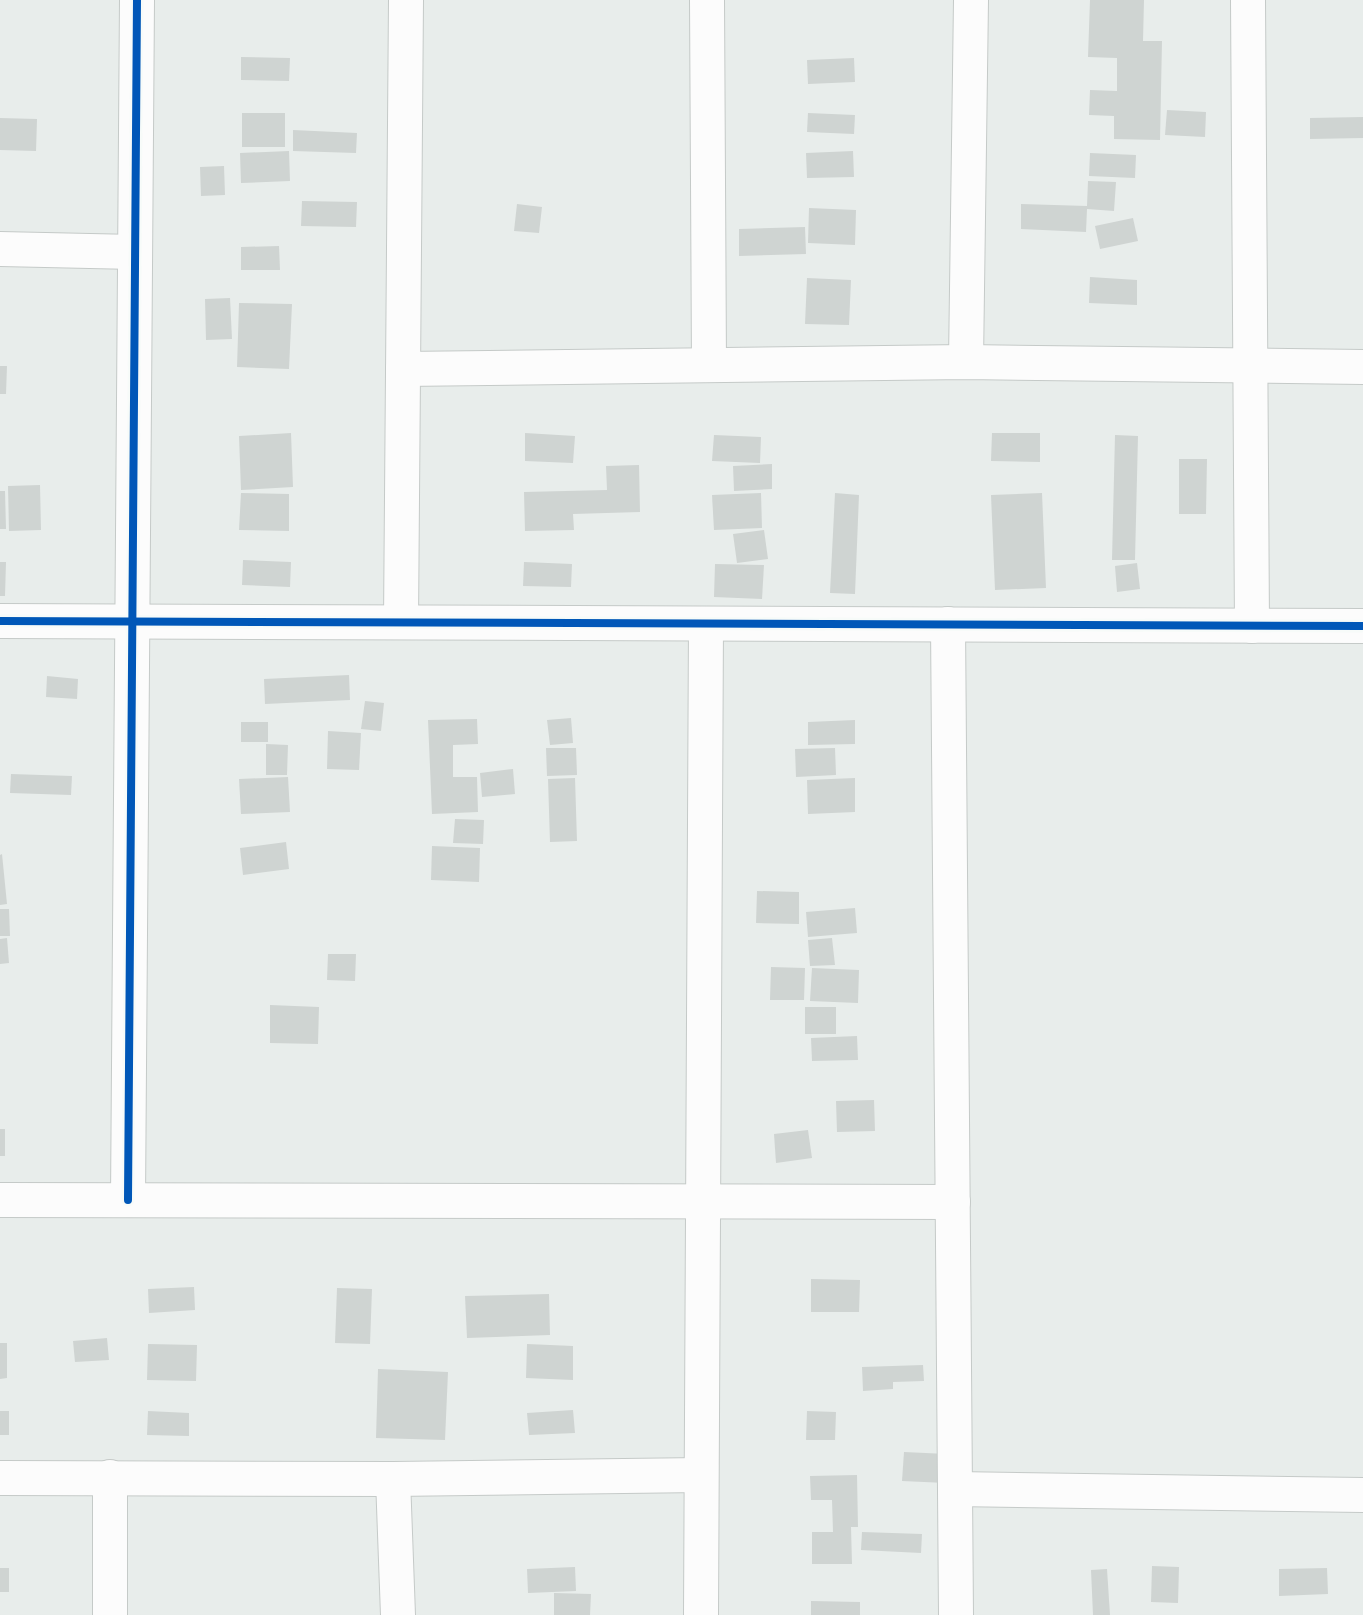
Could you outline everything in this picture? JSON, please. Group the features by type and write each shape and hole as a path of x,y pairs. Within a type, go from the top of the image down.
{"street":[{"path":"128,1200 137,0"},
{"path":"401,622 406,0"},
{"path":"707,0 709,364"},
{"path":"966,362 971,0"},
{"path":"1248,0 1252,626"},
{"path":"0,249 135,252"},
{"path":"403,369 966,362 1363,367"},
{"path":"0,621 1363,626"},
{"path":"701,1615 706,624"},
{"path":"948,624 956,1615"},
{"path":"0,1200 953,1202"},
{"path":"0,1478 393,1479 701,1475"},
{"path":"110,1477 110,1615"},
{"path":"393,1479 398,1615"},
{"path":"955,1489 1363,1495"}],"building":[{"path":"1090,0 1144,0 1143,41 1162,41 1160,140 1114,139 1114,116 1089,115 1090,90 1117,91 1117,58 1088,57"},
{"path":"241,57 290,58 289,81 241,80"},
{"path":"854,58 855,82 808,84 807,60"},
{"path":"1167,110 1206,112 1205,137 1165,135"},
{"path":"242,113 285,113 285,147 242,147"},
{"path":"808,113 855,115 854,134 807,132"},
{"path":"1363,117 1363,138 1310,139 1310,118"},
{"path":"0,118 37,119 36,151 0,150"},
{"path":"293,130 357,133 356,153 293,151"},
{"path":"289,151 290,181 241,183 240,153"},
{"path":"853,151 854,177 807,178 806,153"},
{"path":"1090,153 1136,155 1135,178 1089,176"},
{"path":"224,166 225,195 201,196 200,167"},
{"path":"1088,181 1116,182 1114,211 1087,209 1086,232 1021,229 1021,204 1087,206"},
{"path":"302,201 357,202 356,227 301,226"},
{"path":"517,204 542,207 539,233 514,231"},
{"path":"809,208 856,210 855,245 808,243"},
{"path":"1133,218 1138,241 1100,249 1095,226"},
{"path":"805,227 806,254 739,256 739,229"},
{"path":"279,246 280,270 241,270 241,247"},
{"path":"1090,277 1137,280 1137,305 1089,303"},
{"path":"807,278 851,280 849,325 805,324"},
{"path":"230,298 232,339 206,340 205,299"},
{"path":"239,303 292,304 289,369 237,367"},
{"path":"0,366 7,366 6,394 0,394"},
{"path":"291,433 293,487 241,490 239,436"},
{"path":"525,433 575,436 573,463 525,461"},
{"path":"992,433 1040,433 1040,462 991,461"},
{"path":"714,435 761,437 760,463 712,461"},
{"path":"1115,435 1138,436 1135,560 1112,560"},
{"path":"1179,459 1207,459 1206,514 1179,514"},
{"path":"772,464 772,489 734,491 733,466"},
{"path":"639,465 640,512 573,514 574,530 525,531 524,492 607,490 606,466"},
{"path":"40,485 41,530 9,531 8,486"},
{"path":"0,491 5,491 6,529 0,529"},
{"path":"241,493 289,494 289,531 239,530"},
{"path":"761,493 762,528 714,530 712,495"},
{"path":"835,493 859,495 855,594 830,593"},
{"path":"1042,493 1046,588 995,590 991,495"},
{"path":"764,530 768,559 737,563 733,534"},
{"path":"243,560 291,562 290,587 242,585"},
{"path":"0,562 6,562 5,596 0,596"},
{"path":"524,562 572,564 571,587 523,586"},
{"path":"1137,563 1140,589 1117,592 1115,566"},
{"path":"715,564 764,565 762,599 714,597"},
{"path":"349,675 350,700 265,704 264,679"},
{"path":"47,676 78,679 77,699 46,697"},
{"path":"365,701 384,703 381,731 361,729"},
{"path":"571,718 573,743 550,745 547,720"},
{"path":"477,719 478,744 453,745 453,777 477,777 478,812 432,814 428,720"},
{"path":"855,720 855,744 808,745 808,722"},
{"path":"241,722 268,722 268,742 241,742"},
{"path":"328,731 361,733 359,770 327,769"},
{"path":"266,744 288,745 287,775 266,775"},
{"path":"546,748 576,748 577,775 547,776"},
{"path":"835,748 836,775 796,777 795,749"},
{"path":"513,769 515,794 482,797 480,773"},
{"path":"11,774 72,776 71,795 10,793"},
{"path":"288,777 290,812 241,814 239,779"},
{"path":"575,778 577,841 550,842 548,779"},
{"path":"855,778 855,812 808,814 807,780"},
{"path":"455,819 484,820 483,844 453,843"},
{"path":"286,842 289,869 243,875 240,848"},
{"path":"432,846 480,848 479,882 431,880"},
{"path":"0,855 7,904 0,905"},
{"path":"757,891 799,892 799,924 756,923"},
{"path":"855,908 857,933 808,937 806,912"},
{"path":"0,909 9,909 10,936 0,936"},
{"path":"7,938 9,963 0,964 0,939"},
{"path":"832,938 835,965 810,966 808,940"},
{"path":"328,954 356,954 355,981 327,980"},
{"path":"771,967 805,968 804,1000 770,1000"},
{"path":"812,968 859,970 858,1003 810,1001"},
{"path":"270,1005 319,1007 318,1044 270,1043"},
{"path":"805,1007 836,1007 836,1034 805,1034"},
{"path":"857,1036 858,1060 812,1061 811,1038"},
{"path":"874,1100 875,1131 837,1132 836,1101"},
{"path":"0,1129 5,1129 5,1156 0,1156"},
{"path":"808,1130 812,1158 776,1163 774,1134"},
{"path":"811,1279 860,1280 859,1312 811,1312"},
{"path":"194,1287 195,1310 149,1313 148,1289"},
{"path":"337,1288 372,1289 370,1344 335,1343"},
{"path":"549,1294 550,1335 467,1338 465,1296"},
{"path":"107,1338 109,1360 75,1362 73,1341"},
{"path":"0,1343 7,1343 7,1378 0,1379"},
{"path":"148,1344 197,1345 196,1381 147,1380"},
{"path":"527,1344 573,1346 573,1380 526,1378"},
{"path":"923,1365 924,1381 893,1382 893,1389 863,1391 862,1367"},
{"path":"378,1369 448,1372 445,1440 376,1438"},
{"path":"573,1410 575,1433 529,1435 527,1413"},
{"path":"0,1411 9,1411 9,1435 0,1435"},
{"path":"148,1411 189,1413 189,1436 147,1435"},
{"path":"807,1411 836,1412 835,1440 806,1440"},
{"path":"904,1452 947,1454 946,1483 902,1481"},
{"path":"857,1475 858,1527 851,1527 852,1564 812,1564 812,1532 833,1532 832,1500 811,1500 810,1476"},
{"path":"862,1532 922,1534 921,1553 861,1550"},
{"path":"1152,1566 1179,1567 1178,1603 1151,1602"},
{"path":"575,1567 576,1591 528,1593 527,1569"},
{"path":"0,1568 9,1568 9,1592 0,1592"},
{"path":"1327,1568 1328,1594 1279,1596 1279,1569"},
{"path":"1107,1569 1110,1615 1093,1615 1091,1570"},
{"path":"554,1593 591,1594 590,1615 554,1615"},
{"path":"811,1601 860,1602 860,1615 811,1615"}],"cycle path":[{"path":"128,1200 137,0"},
{"path":"0,621 1363,626"}]}
